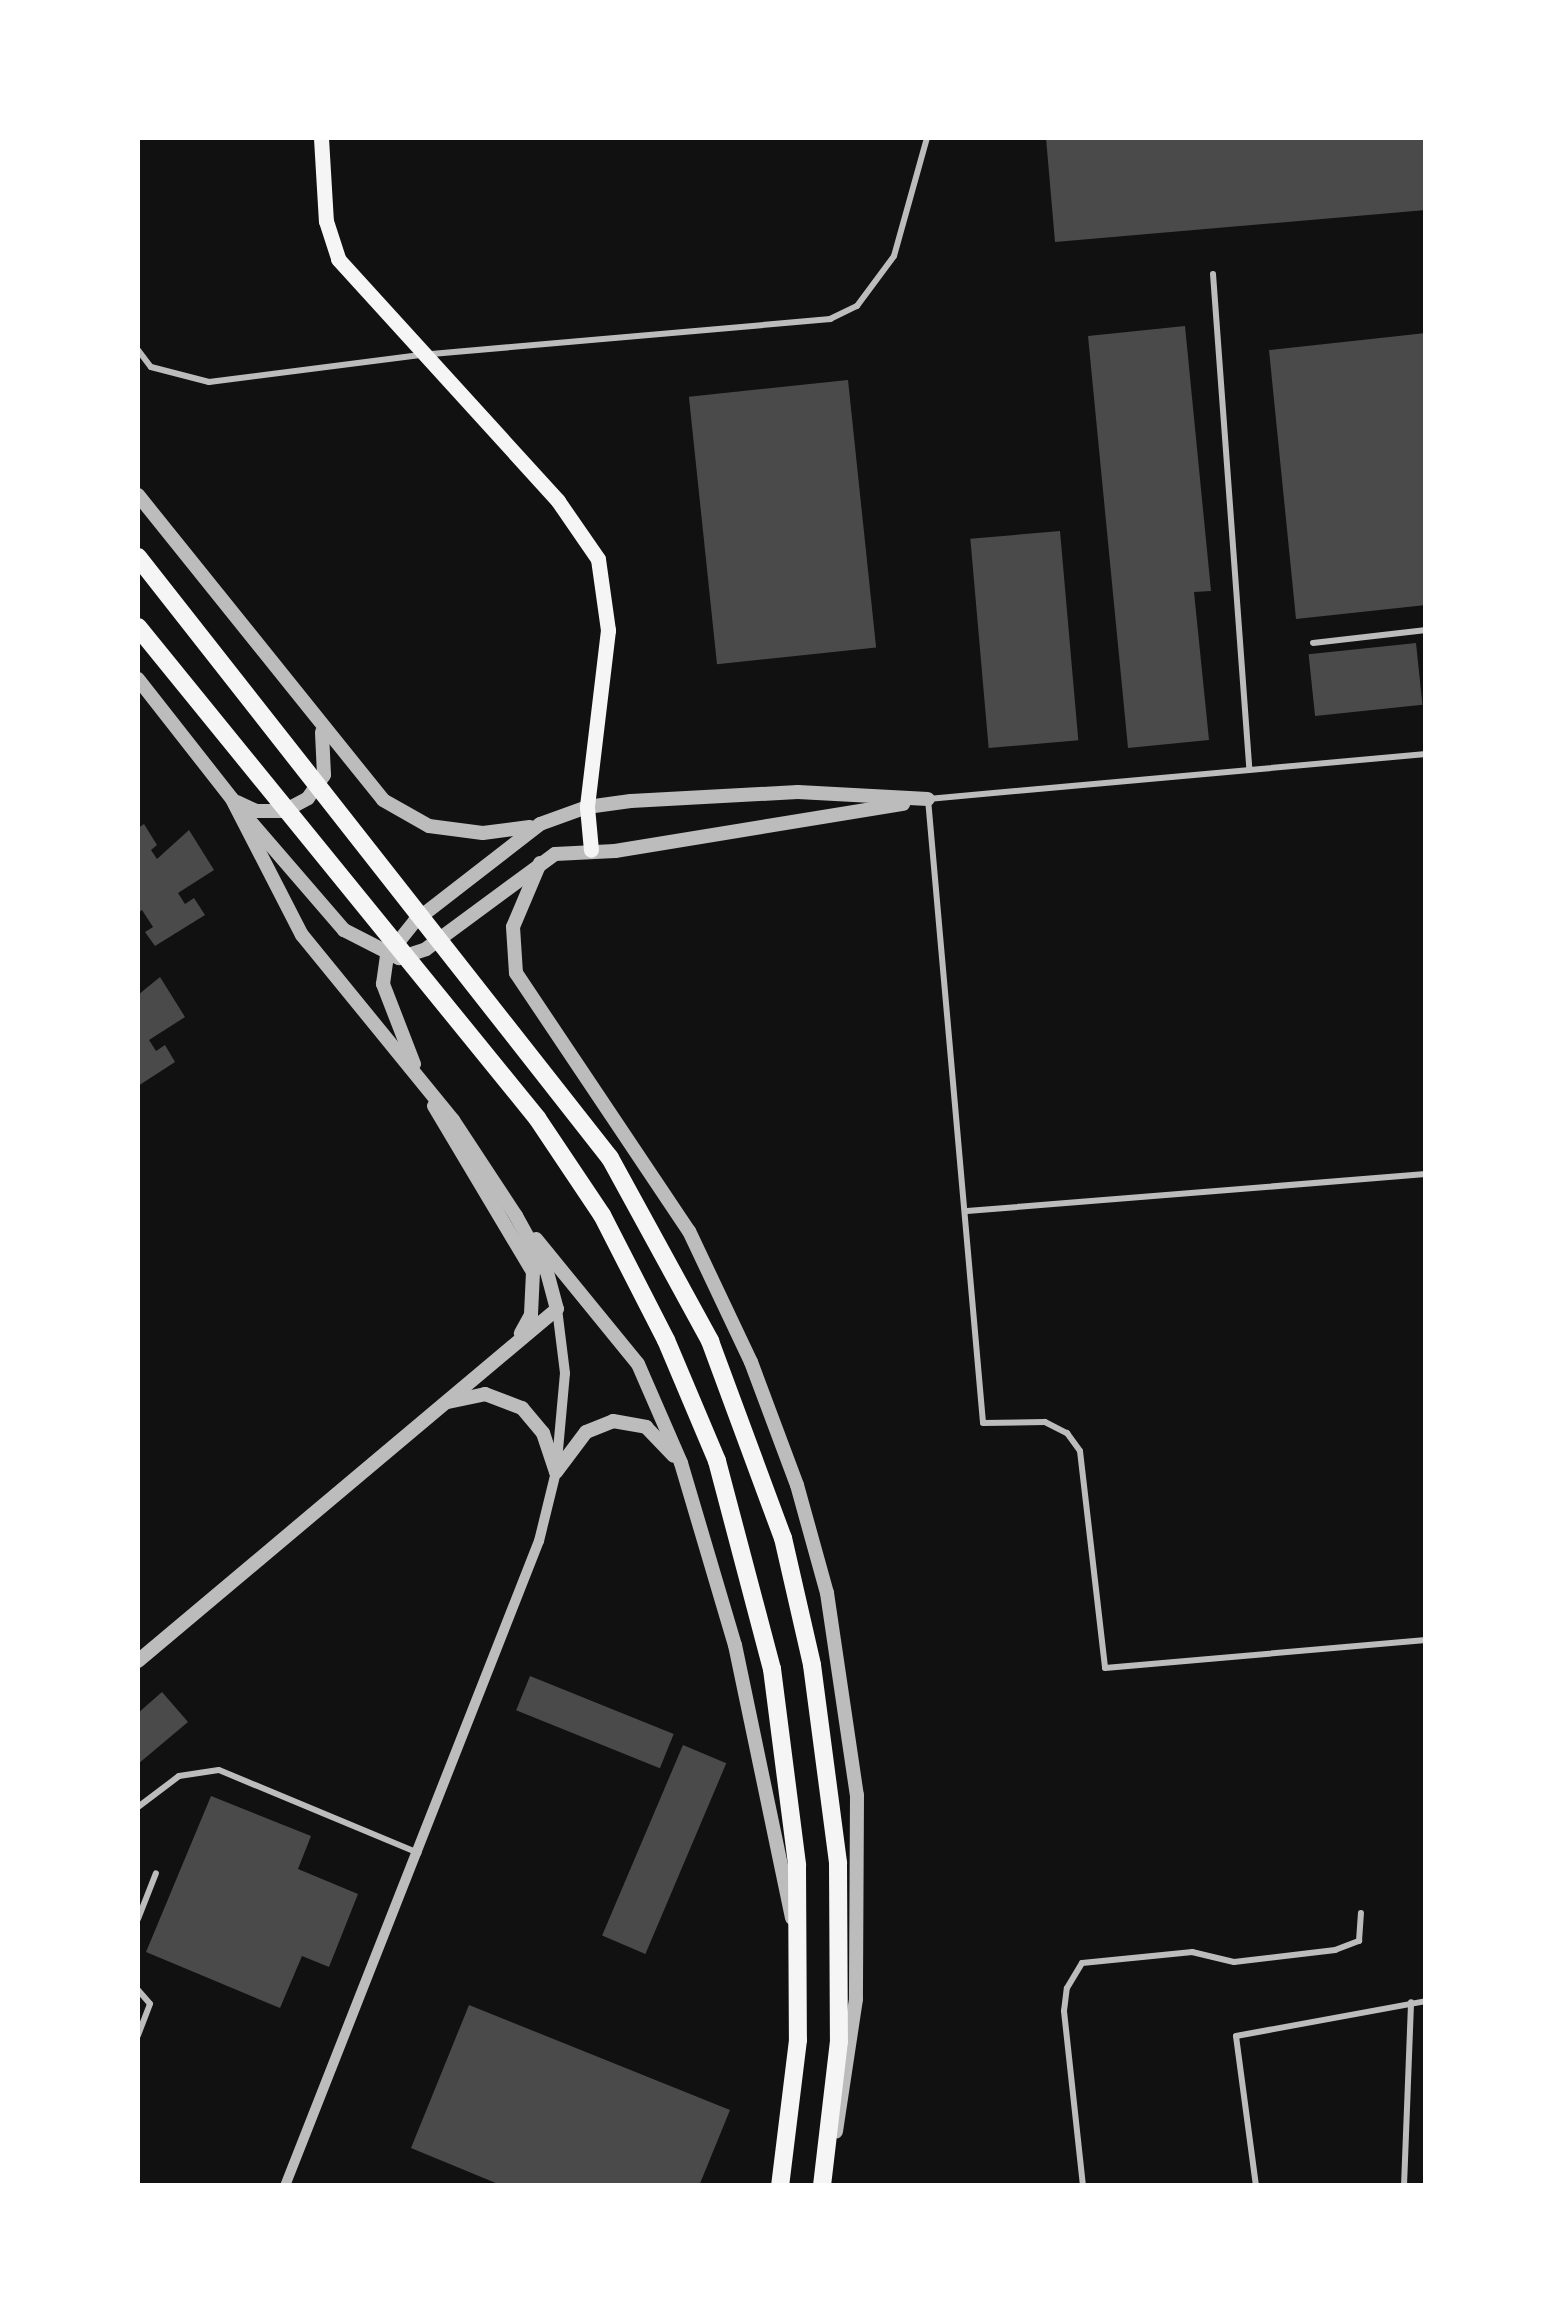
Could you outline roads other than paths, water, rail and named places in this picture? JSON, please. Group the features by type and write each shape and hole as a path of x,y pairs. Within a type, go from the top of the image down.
{"main road":[{"path":"321,138 326,220 338,259 420,354 558,501 598,559 608,630 587,806 590,850"},
{"path":"138,557 610,1158 710,1341 752,1444 812,1666 838,1862 839,2041 823,2186"},
{"path":"138,627 537,1118 602,1215 666,1340 717,1461 772,1670 797,1865 798,2040 780,2186"}],"street":[{"path":"138,494 375,792 404,815 428,826 483,834 540,824 587,806 798,792 928,799"},
{"path":"138,679 232,799 344,930 387,956 426,949 555,854 807,822 928,799"},
{"path":"232,799 256,811 284,810 308,798 324,775 328,748 319,722"},
{"path":"232,799 302,935 422,1081 516,1216 638,1364 681,1463 710,1549 755,1727 799,1954"},
{"path":"513,1344 531,1315 534,1272 448,1136 383,984 387,956 415,921 540,824"},
{"path":"540,863 513,927 516,973 690,1231 751,1362 797,1485 827,1593 846,1689 857,1795 858,1914 851,2058 823,2186"},
{"path":"285,2186 539,1541 556,1472 566,1373 557,1309 547,1272 516,1216"},
{"path":"138,1661 557,1309"},
{"path":"438,1406 486,1394 510,1402 543,1433 556,1472"},
{"path":"556,1472 586,1432 613,1421 646,1427 681,1463"}],"lane":[{"path":"138,350 151,367 209,382 420,354 830,319 857,306 894,256 927,138"},
{"path":"1212,274 1249,770"},
{"path":"1313,642 1426,630"},
{"path":"1426,754 928,799 983,1423 1045,1422 1066,1433 1080,1451 1105,1668 1426,1640"},
{"path":"967,1211 1426,1174"},
{"path":"138,1808 180,1776 219,1770 418,1854"},
{"path":"138,1920 156,1873"},
{"path":"1083,2186 1064,2011 1067,1988 1082,1963 1192,1952 1234,1962 1336,1950 1359,1941 1361,1913"},
{"path":"138,1990 150,2004 138,2036"},
{"path":"1256,2186 1236,2036 1426,2001"},
{"path":"1404,2186 1410,2002"}]}
